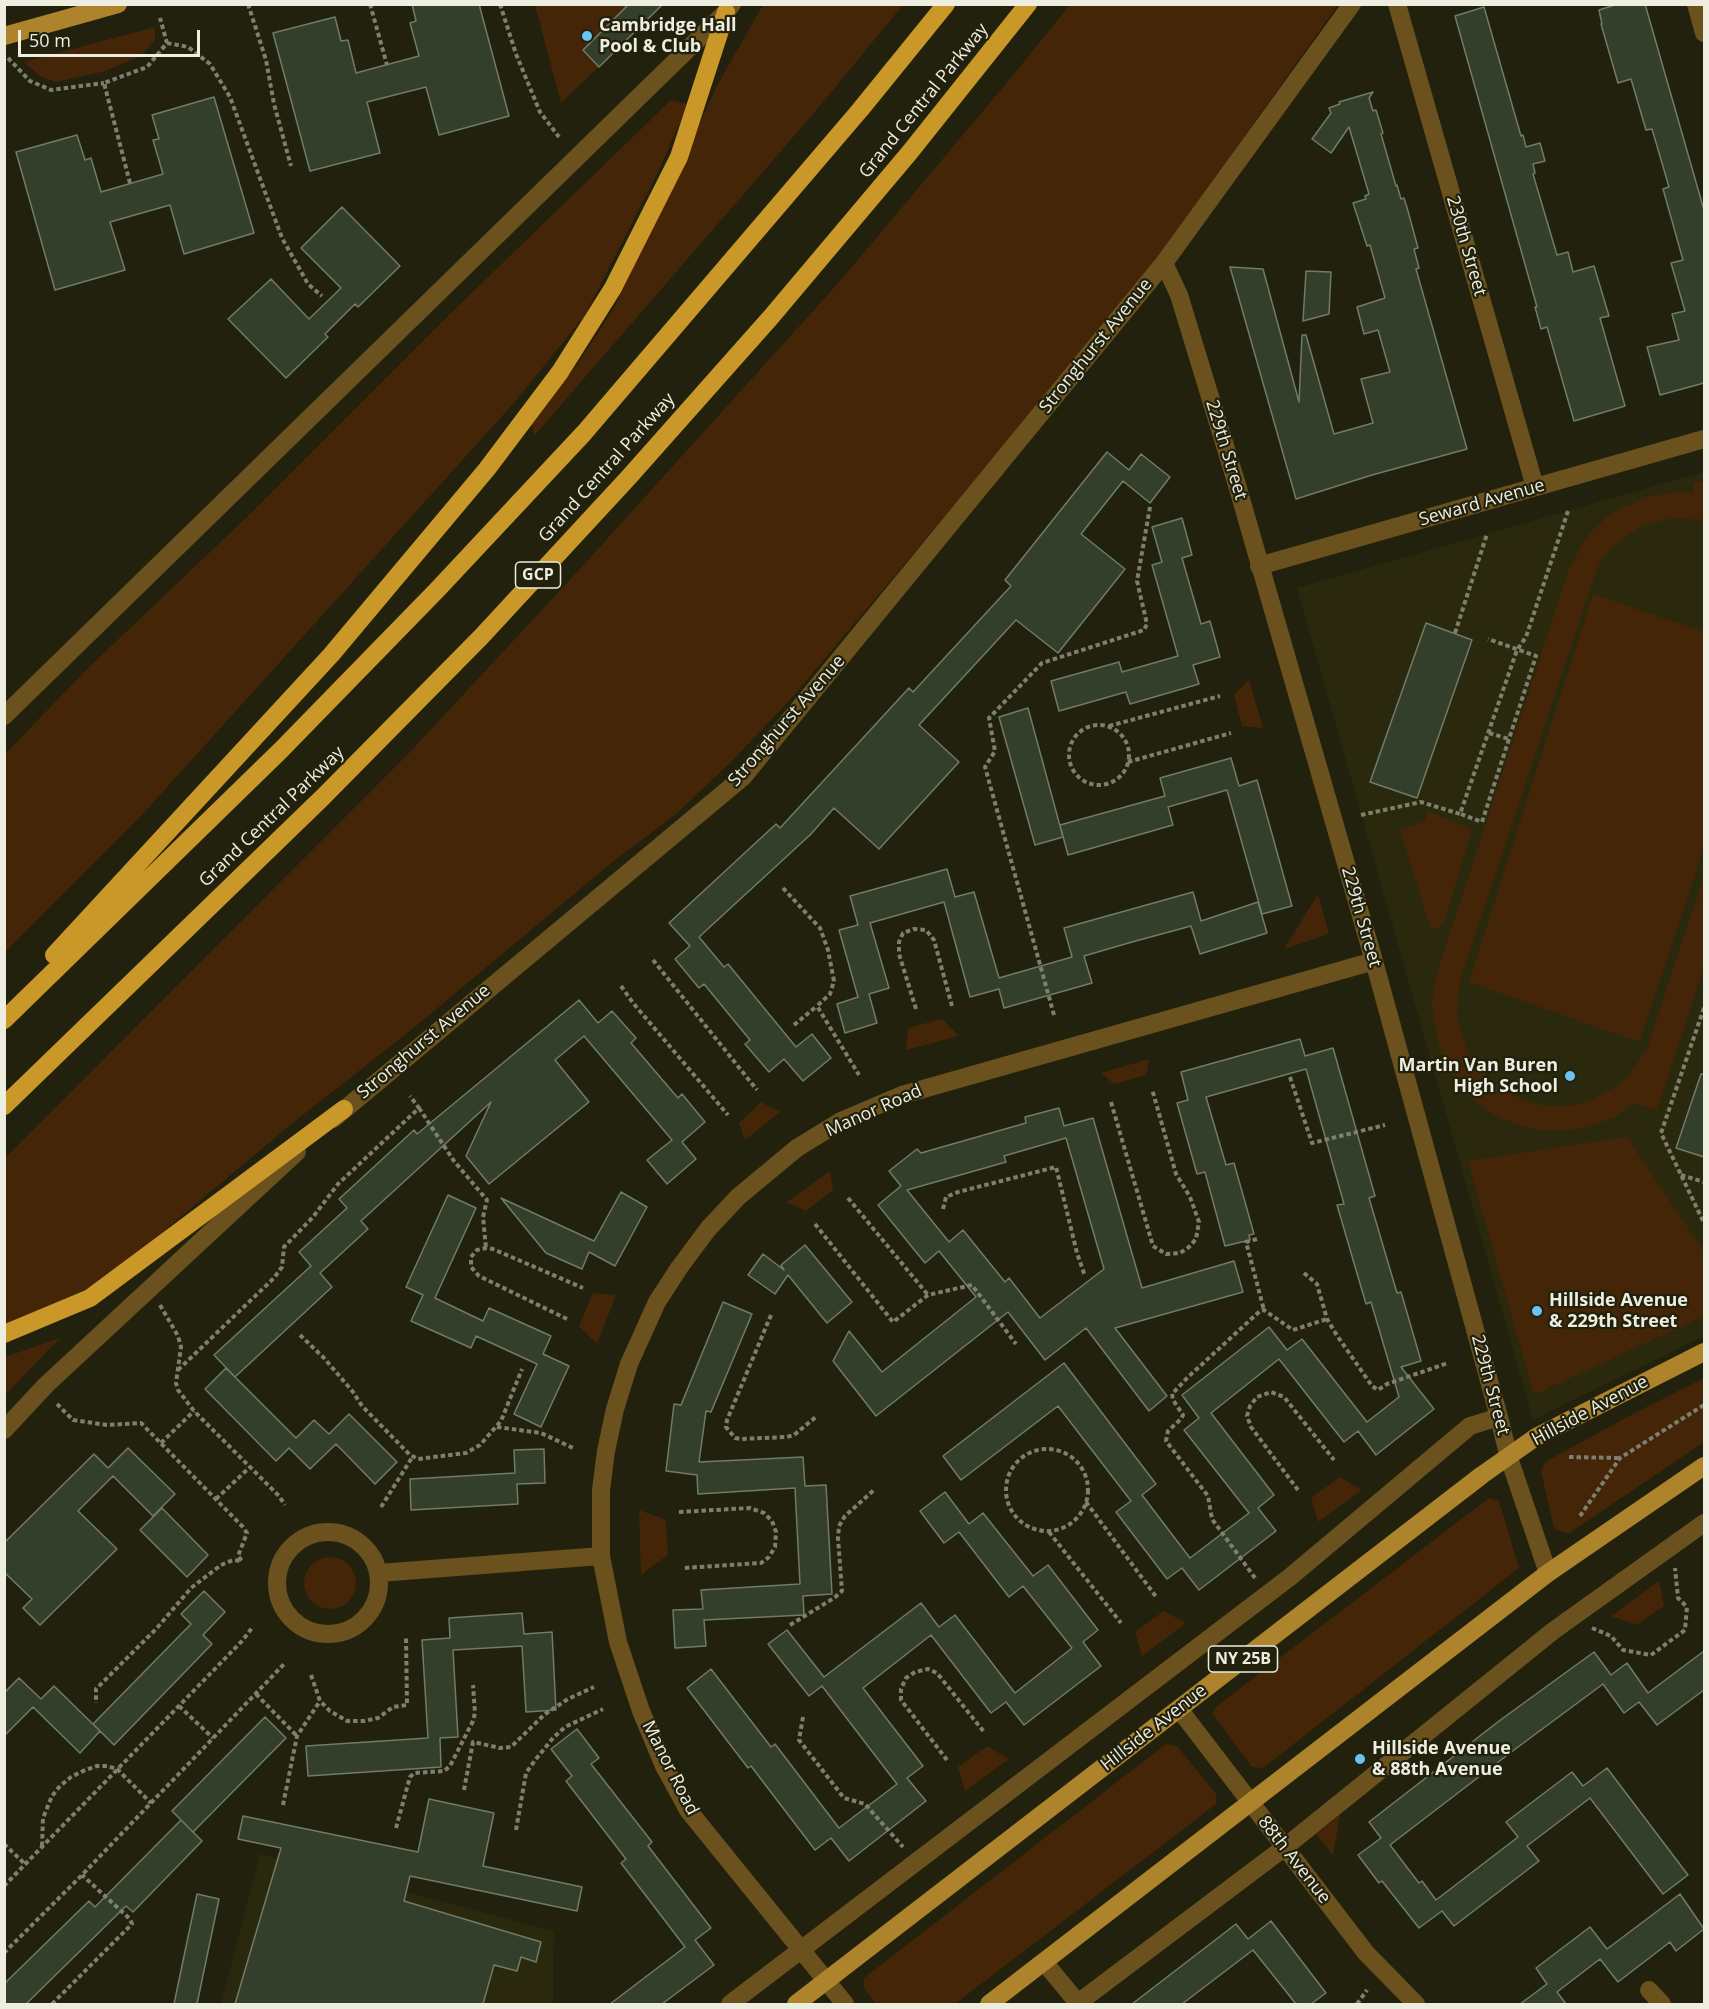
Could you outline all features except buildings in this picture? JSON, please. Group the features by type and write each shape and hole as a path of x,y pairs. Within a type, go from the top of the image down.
{"highway":[{"path":"4,1020 289,742 584,433 861,110 946,4"},
{"name":"Grand Central Parkway","path":"4,1106 323,797 481,637 629,477 771,317 910,152 1028,4"},
{"path":"4,1009 331,655 487,469 560,372 613,288 679,157 729,8"},
{"path":"4,1335 90,1298 344,1108"}],"main road":[{"path":"4,36 118,4"},
{"name":"Hillside Avenue","path":"796,2004 1482,1475 1536,1437 1704,1352"},
{"path":"989,2004 1548,1574 1704,1466"}],"street":[{"name":"Stronghurst Avenue","path":"4,1430 55,1377 344,1108 743,777 1164,263 1352,4"},
{"name":"230th Street","path":"1397,4 1535,488"},
{"path":"1696,4 1704,33"},
{"path":"4,716 729,8"},
{"name":"229th Street","path":"1164,263 1179,295 1237,485 1374,961 1509,1458 1548,1574"},
{"name":"Seward Avenue","path":"1259,566 1704,439"},
{"name":"Manor Road","path":"845,2004 688,1810 664,1766 640,1711 618,1642 601,1556 601,1490 615,1409 629,1364 657,1302 708,1230 738,1197 797,1148 842,1121 902,1095 1374,961"},
{"name":"Hillside Avenue","path":"730,2004 1290,1577 1470,1426 1499,1417"},
{"path":"1044,1962 1078,2003 1285,1847 1553,1631 1704,1523"},
{"path":"322,1532 341,1534 358,1542 372,1556 379,1574 379,1592 372,1610 360,1624 342,1633 324,1635 305,1630 290,1619 280,1602 276,1584 279,1565 289,1549 304,1538 322,1532"},
{"path":"379,1574 601,1556"},
{"name":"88th Avenue","path":"1179,1709 1366,1953 1416,2004"},
{"path":"1648,1990 1662,2004"}],"path":[{"path":"248,4 266,60 274,104 291,166"},
{"path":"370,4 387,65"},
{"path":"500,4 516,54 540,112 559,137"},
{"path":"160,18 167,44"},
{"path":"8,58 30,81 51,90 104,83 147,67 167,44"},
{"path":"167,44 188,47 210,64 230,97 282,238 308,284 321,296"},
{"path":"104,83 130,183"},
{"path":"1054,1015 985,767 995,751 989,718 1042,663 1144,630 1147,624 1137,581 1150,507"},
{"path":"1460,814 1517,650 1526,637 1568,511"},
{"path":"1455,633 1486,534"},
{"path":"1361,815 1421,802 1482,822 1536,656 1488,639"},
{"path":"1109,726 1125,738 1129,748 1128,762 1122,775 1114,782 1095,785 1085,782 1072,769 1069,751 1076,735 1091,725 1109,726 1220,696"},
{"path":"1128,762 1231,733"},
{"path":"1489,733 1509,739"},
{"path":"783,888 820,928 828,950 834,981 830,994 794,1025"},
{"path":"916,1009 899,954 899,942 903,933 914,929 926,930 934,940 952,1006"},
{"path":"653,960 757,1090"},
{"path":"621,986 728,1114"},
{"path":"817,1006 859,1076"},
{"path":"1704,1008 1661,1133 1704,1223"},
{"path":"1290,1077 1312,1143 1385,1125"},
{"path":"1111,1102 1153,1246 1166,1254 1179,1253 1196,1239 1198,1222 1190,1197 1176,1174 1152,1089"},
{"path":"410,1096 454,1161 488,1200 483,1217 486,1248"},
{"path":"178,1370 274,1278 282,1267 284,1247 313,1217 338,1184 419,1108"},
{"path":"943,1209 946,1197 958,1192 1056,1167 1077,1253 1085,1276"},
{"path":"1680,1175 1704,1182"},
{"path":"848,1198 928,1295"},
{"path":"815,1224 893,1322 928,1295 972,1285 1016,1344"},
{"path":"1257,1239 1246,1242 1264,1310 1293,1329 1327,1319"},
{"path":"567,1319 478,1276 471,1267 471,1257 477,1250 493,1249 583,1288"},
{"path":"1304,1273 1317,1284 1327,1319 1372,1386 1378,1390 1387,1384 1448,1363"},
{"path":"160,1305 167,1314 181,1347 176,1383 178,1390 194,1411 279,1496 285,1505"},
{"path":"1255,1578 1212,1519 1208,1496 1166,1441 1165,1436 1183,1415 1173,1400 1172,1394 1260,1311 1264,1310"},
{"path":"771,1315 726,1427 735,1438 741,1439 787,1437 794,1435 817,1416"},
{"path":"300,1335 324,1358 362,1406 418,1459 466,1453 480,1445 501,1421 522,1369"},
{"path":"1298,1490 1251,1428 1247,1416 1250,1406 1257,1397 1271,1392 1284,1397 1334,1460"},
{"path":"57,1404 73,1420 107,1425 141,1423 247,1533 238,1556 242,1561 233,1560 221,1565 190,1588 157,1628 96,1689 96,1703"},
{"path":"1580,1516 1620,1458 1704,1405"},
{"path":"161,1443 194,1411"},
{"path":"496,1427 541,1433 573,1448"},
{"path":"1046,1448 1058,1450 1069,1455 1084,1472 1088,1484 1086,1502 1078,1517 1068,1526 1049,1532 1030,1528 1019,1521 1011,1511 1006,1499 1005,1486 1008,1474 1024,1455 1046,1448"},
{"path":"381,1507 413,1456"},
{"path":"1569,1457 1620,1458"},
{"path":"216,1499 250,1467"},
{"path":"790,1625 834,1599 842,1591 839,1526 845,1516 875,1489"},
{"path":"1086,1502 1157,1598"},
{"path":"679,1512 750,1508 764,1513 772,1521 776,1532 775,1547 769,1557 761,1563 684,1568"},
{"path":"1049,1532 1121,1623"},
{"path":"1586,1626 1611,1636 1623,1650 1651,1655 1685,1630 1687,1607 1678,1598 1675,1561"},
{"path":"4,1886 252,1628"},
{"path":"311,1675 320,1701 330,1711 347,1721 378,1718 393,1707 407,1705 406,1638"},
{"path":"4,1953 285,1663"},
{"path":"947,1760 901,1700 901,1689 906,1678 915,1672 928,1670 937,1674 984,1732"},
{"path":"396,1828 410,1777 414,1773 444,1771 454,1759 473,1721 475,1713 473,1685"},
{"path":"464,1790 473,1742 500,1748 511,1747 545,1714 568,1699 594,1687"},
{"path":"256,1694 297,1736"},
{"path":"283,1805 297,1736 320,1701"},
{"path":"178,1706 213,1738"},
{"path":"516,1830 526,1773 552,1738 565,1727 603,1708"},
{"path":"803,1717 800,1740 844,1798 865,1804 903,1847"},
{"path":"42,1846 43,1818 52,1796 71,1777 97,1766 117,1769 151,1803"},
{"path":"4,1844 26,1864"},
{"path":"52,2004 132,1923 82,1875"},
{"path":"1358,2004 1367,1990"}],"shaded area":[{"name":"Cambridge Hall Pool & Club","path":"535,5 663,5 561,103"},
{"path":"763,5 903,5 814,113 534,436 532,423 579,362 615,306 718,84"},
{"path":"1070,5 1338,5 1131,295 790,700 731,762 676,814 610,864 416,1026 289,1126 103,1282 5,1325 5,1158 409,753 578,571 841,280"},
{"path":"155,27 155,40 142,55 106,71 56,82 40,76 24,62"},
{"path":"671,100 688,104 659,170 585,315 513,404 141,816 5,952 5,754 87,669 249,515 453,311"},
{"name":"Martin Van Buren High School","path":"1704,472 1704,1336 1533,1420 1297,588"},
{"path":"1704,481 1704,520 1672,518 1641,526 1612,547 1601,561 1595,574 1460,981 1457,1011 1460,1030 1469,1054 1495,1085 1525,1101 1558,1107 1574,1105 1591,1100 1617,1086 1629,1075 1647,1049 1704,875 1704,966 1657,1110 1634,1103 1615,1117 1590,1127 1577,1129 1546,1131 1518,1125 1493,1114 1471,1098 1446,1065 1437,1038 1432,1007 1440,964 1569,569 1585,539 1607,517 1620,509 1651,496 1681,492 1694,493 1693,483"},
{"path":"1593,594 1704,632 1704,848 1639,1042 1469,982"},
{"path":"1249,680 1263,728 1242,726 1234,695"},
{"path":"1427,811 1472,829 1444,923 1437,929 1430,927 1400,829 1426,821"},
{"path":"1318,894 1329,934 1284,949"},
{"path":"942,1019 959,1036 906,1050 908,1028"},
{"path":"1149,1059 1146,1075 1114,1084 1101,1073"},
{"path":"761,1102 780,1112 745,1140 739,1123"},
{"path":"1627,1137 1704,1252 1704,1316 1534,1395 1468,1161"},
{"path":"830,1171 833,1190 806,1211 787,1202"},
{"path":"593,1293 616,1295 597,1344 579,1326"},
{"path":"60,1338 5,1395 5,1357"},
{"path":"1704,1378 1704,1442 1568,1534 1554,1529 1541,1471 1545,1462"},
{"path":"1340,1477 1362,1490 1318,1522 1311,1498"},
{"path":"1489,1498 1499,1501 1519,1568 1263,1768 1252,1767 1212,1713 1217,1706"},
{"path":"639,1510 666,1520 668,1555 641,1575"},
{"path":"330,1557 340,1559 348,1565 354,1573 356,1583 354,1593 348,1601 340,1607 330,1609 320,1607 312,1601 306,1593 304,1583 306,1573 312,1565 320,1559"},
{"path":"1659,1581 1664,1606 1636,1625 1611,1616"},
{"path":"1164,1611 1186,1623 1142,1656 1135,1632"},
{"path":"1166,1744 1177,1746 1216,1794 1216,1804 955,2004 876,2004 864,1988 864,1978"},
{"path":"987,1746 1009,1759 965,1791 958,1767"},
{"path":"1340,1815 1333,1855 1316,1834"},
{"path":"260,1854 554,1931 553,2004 221,2004"}],"place":[{"name":"Cambridge Hall Pool & Club","path":"587,36"},
{"name":"Martin Van Buren High School","path":"1570,1076"},
{"name":"Hillside Avenue & 229th Street","path":"1537,1311"},
{"name":"Hillside Avenue & 88th Avenue","path":"1360,1759"}]}
